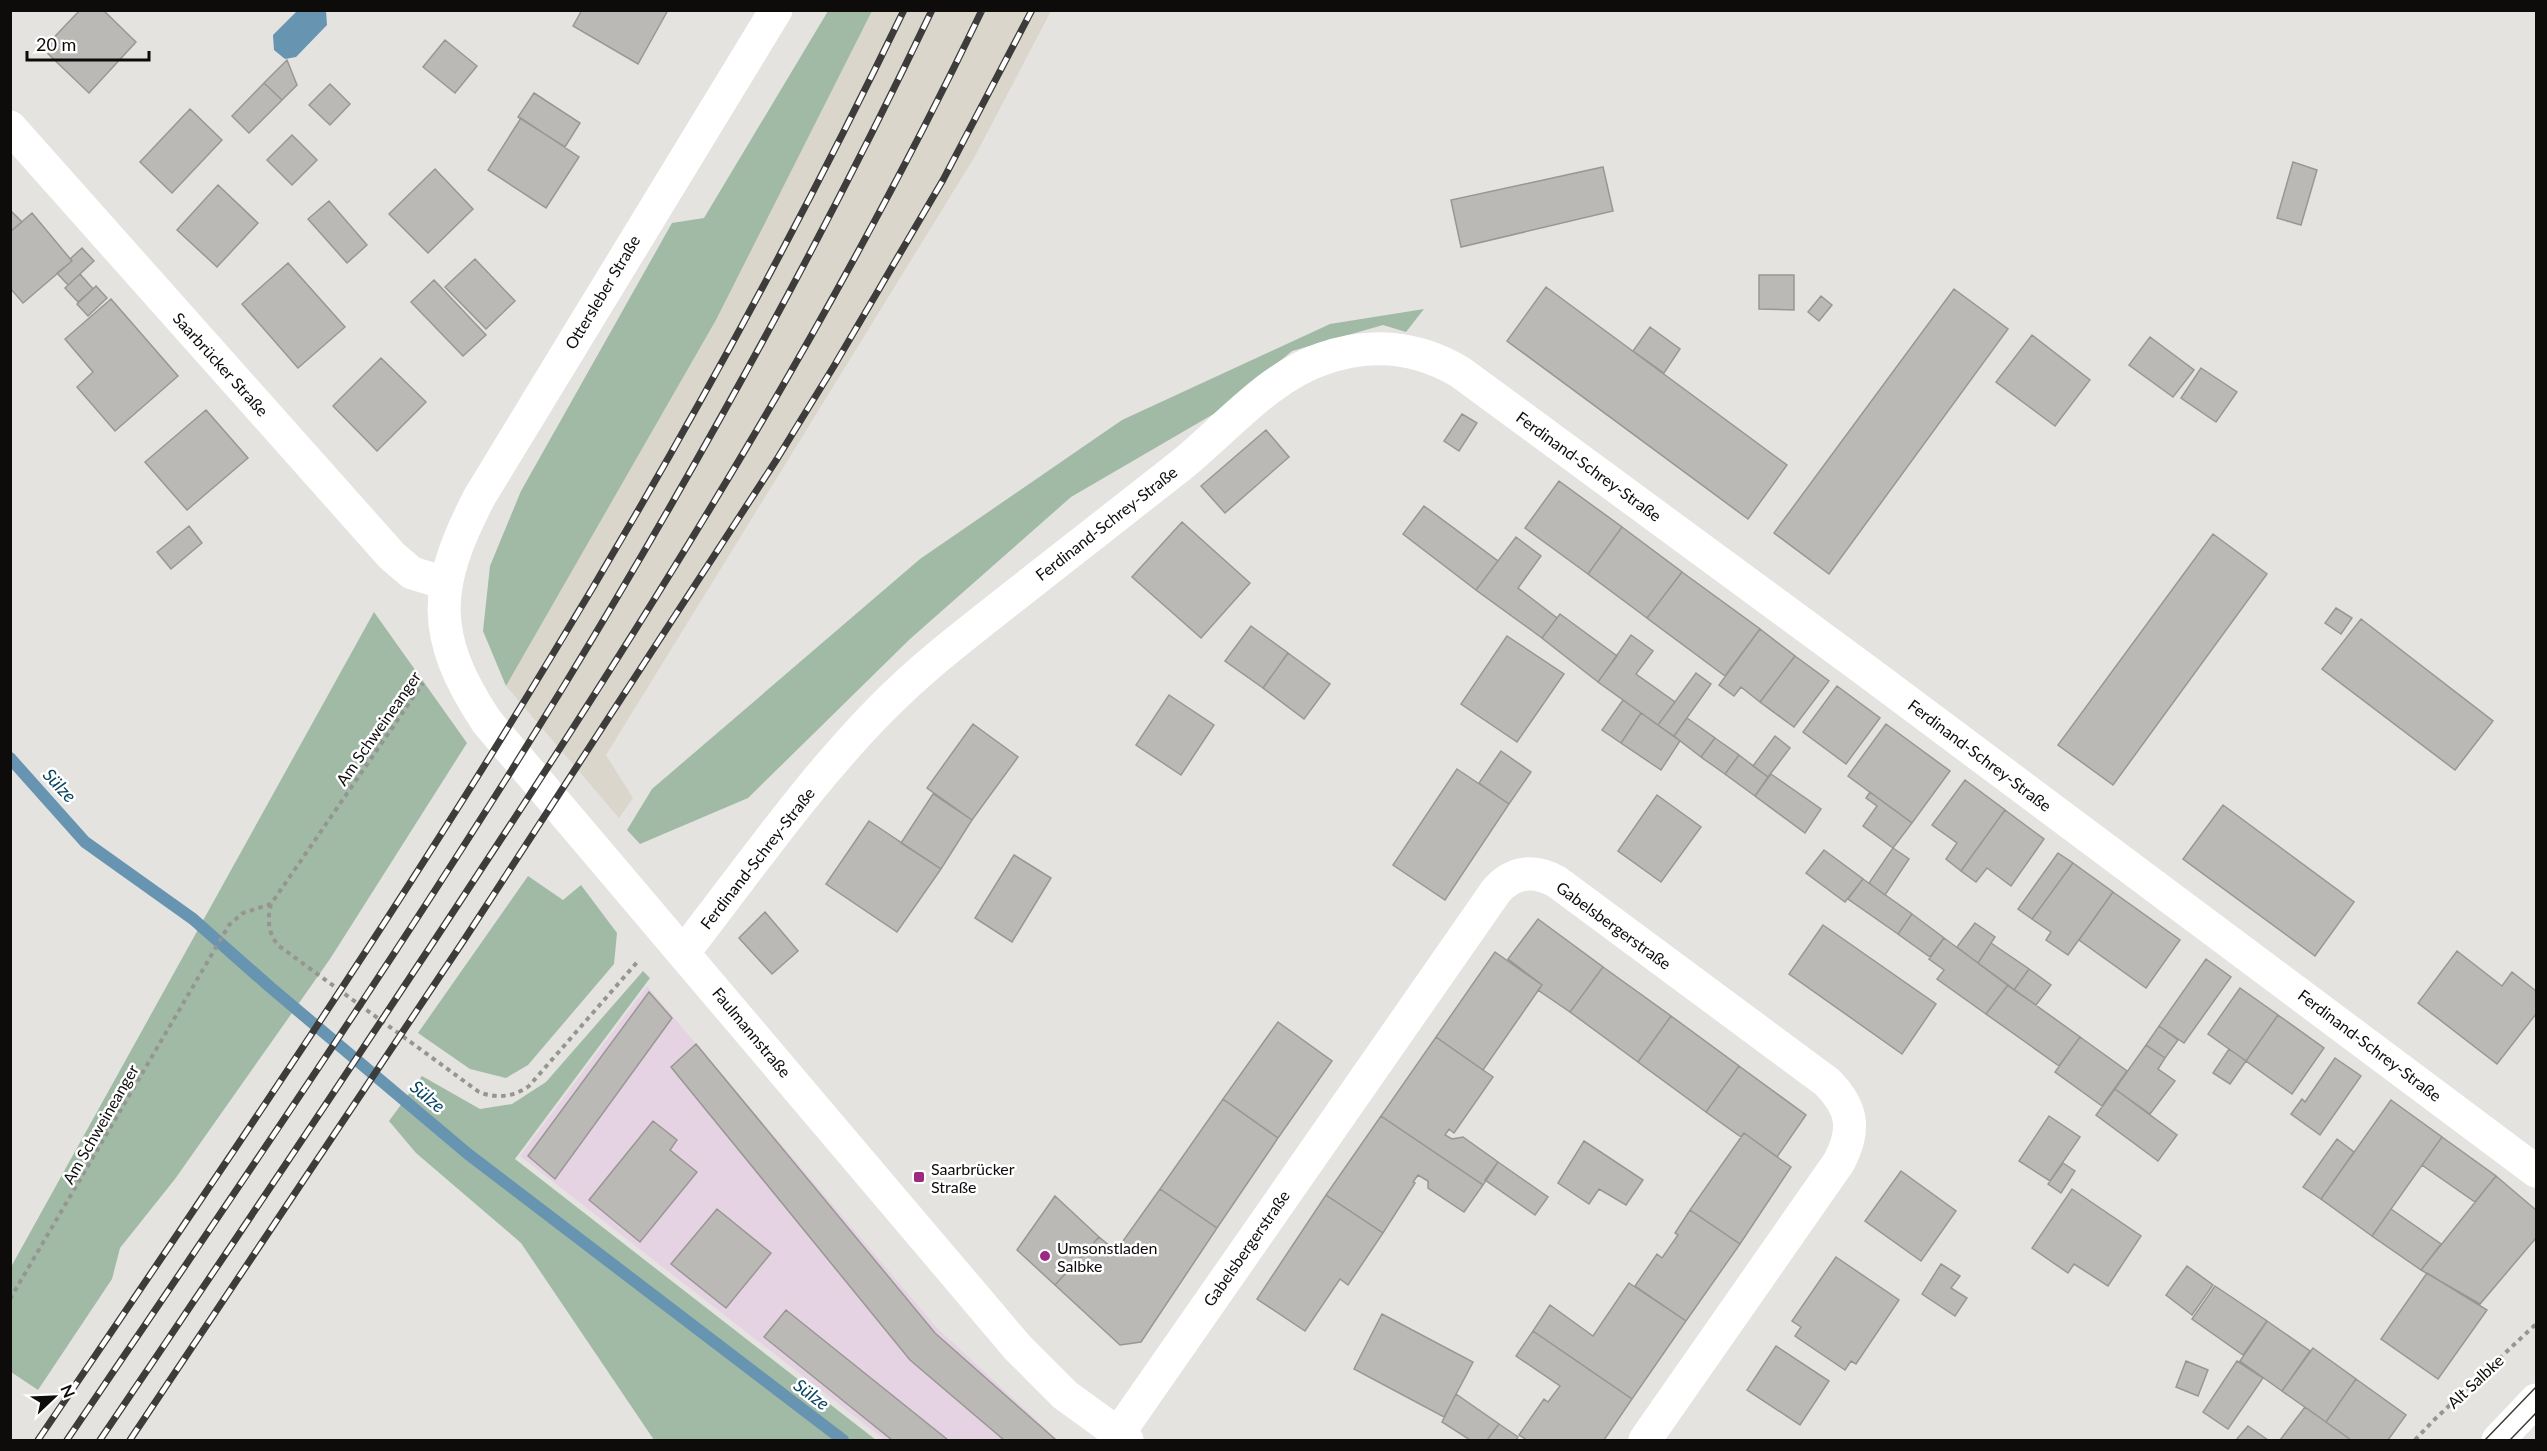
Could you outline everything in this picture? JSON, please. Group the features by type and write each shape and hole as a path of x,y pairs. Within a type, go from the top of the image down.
{"street":[{"name":"Ottersleber Straße","path":"445,583 453,552 464,526 495,468 776,10"},
{"name":"Saarbrücker Straße","path":"10,127 392,556 412,573 445,583"},
{"name":"Ferdinand-Schrey-Straße","path":"675,941 845,747 883,707 951,645 1187,460 1282,380 1306,366 1333,355 1368,349 1403,350 1424,355 1460,372 1887,686 2536,1171"},
{"name":"Faulmannstraße","path":"445,583 444,614 450,645 465,685 487,722 1018,1348 1065,1395 1122,1437"},
{"name":"Gabelsbergerstraße","path":"1122,1437 1496,891 1509,879 1531,873 1543,874 1557,882 1827,1082 1839,1094 1849,1115 1849,1140 1839,1162 1645,1440"},
{"path":"2498,1440 2536,1400"}],"path":[{"name":"Am Schweineanger","path":"10,1299 229,925 243,913 271,903 450,645"},
{"path":"271,903 268,915 270,930 279,946 479,1092 497,1097 518,1093 529,1086 675,941"},
{"name":"Alt Salbke","path":"2415,1440 2536,1324"}],"shaded area":[{"path":"872,11 1051,11 974,158 606,755 633,798 619,818 506,686 716,320"},
{"path":"647,986 937,1328 1058,1440 885,1440 520,1156"}],"green space":[{"path":"828,11 872,11 716,320 506,686 483,631 490,566 521,491 672,223 704,218"},
{"path":"1424,309 1406,332 1383,325 1292,351 1229,405 1071,497 910,639 748,798 640,844 627,830 652,789 920,559 1122,420 1330,324"},
{"path":"374,612 467,743 330,959 175,1179 120,1248 112,1279 38,1390 11,1372 11,1267"},
{"path":"528,876 563,900 581,885 617,933 614,964 528,1065 506,1078 470,1069 418,1033"},
{"path":"643,971 650,978 515,1159 876,1440 654,1440 521,1243 416,1153 389,1121 422,1076 480,1109 512,1104 546,1082"}],"water":[{"path":"298,10 326,11 327,25 296,57 285,59 274,50 273,35"}],"building":[{"path":"80,10 103,10 136,42 89,93 43,49"},
{"path":"582,10 668,10 638,64 573,26"},
{"path":"445,40 477,66 455,93 423,67"},
{"path":"287,60 297,85 282,100 264,83"},
{"path":"264,83 282,100 249,133 232,116"},
{"path":"330,84 350,104 330,125 309,105"},
{"path":"534,93 580,123 565,147 518,117"},
{"path":"190,109 222,140 172,193 140,162"},
{"path":"521,118 579,157 546,208 488,170"},
{"path":"292,135 317,160 292,185 267,160"},
{"path":"2293,162 2317,170 2301,225 2277,218"},
{"path":"1603,167 1613,211 1461,247 1451,200"},
{"path":"435,169 473,209 428,253 389,214"},
{"path":"218,185 258,223 217,267 177,230"},
{"path":"329,201 367,245 347,263 308,219"},
{"path":"10,212 22,222 10,232"},
{"path":"32,213 72,261 23,303 10,288 10,232"},
{"path":"82,248 94,261 68,285 57,273 72,261 70,259"},
{"path":"475,259 515,301 486,329 445,287"},
{"path":"288,263 345,327 298,368 242,304"},
{"path":"80,274 93,289 78,302 65,288"},
{"path":"1759,275 1794,275 1794,310 1759,309"},
{"path":"434,280 486,335 463,356 411,302"},
{"path":"96,286 107,298 88,316 77,304"},
{"path":"1546,287 1787,465 1748,519 1507,341"},
{"path":"1954,289 2008,329 1829,574 1774,533"},
{"path":"1821,296 1832,305 1819,321 1808,312"},
{"path":"111,299 178,376 115,431 77,387 93,372 65,339"},
{"path":"1650,327 1680,349 1664,373 1633,351"},
{"path":"2032,335 2090,380 2055,426 1996,382"},
{"path":"2150,337 2194,370 2173,397 2129,365"},
{"path":"381,358 426,402 377,451 333,406"},
{"path":"2201,368 2237,392 2216,422 2181,398"},
{"path":"206,410 248,458 187,510 145,462"},
{"path":"1462,414 1477,423 1459,451 1444,441"},
{"path":"1266,430 1289,457 1225,513 1201,486"},
{"path":"1559,481 1622,527 1588,574 1525,528"},
{"path":"1424,506 1498,561 1476,590 1403,534"},
{"path":"1182,522 1250,583 1201,638 1132,577"},
{"path":"189,526 202,543 171,569 157,552"},
{"path":"1622,527 1682,572 1647,618 1588,574"},
{"path":"2213,534 2267,574 2113,785 2058,745"},
{"path":"1516,537 1541,556 1518,588 1557,618 1542,638 1476,590"},
{"path":"1682,572 1760,629 1725,676 1647,618"},
{"path":"2336,608 2352,618 2341,634 2325,623"},
{"path":"1560,614 1617,656 1598,682 1542,638"},
{"path":"2361,619 2493,721 2455,770 2322,669"},
{"path":"1251,626 1288,653 1263,688 1225,661"},
{"path":"1760,629 1795,656 1760,702 1741,687 1734,696 1719,685"},
{"path":"1631,635 1653,651 1636,674 1675,702 1658,725 1598,682"},
{"path":"1507,636 1564,674 1517,742 1461,704"},
{"path":"1288,653 1330,684 1304,719 1263,688"},
{"path":"1795,656 1829,681 1794,727 1760,702"},
{"path":"1696,673 1711,684 1674,736 1658,725"},
{"path":"1837,686 1880,718 1846,764 1803,732"},
{"path":"1169,695 1214,725 1181,775 1136,745"},
{"path":"1623,700 1641,713 1621,743 1602,730"},
{"path":"1641,713 1680,741 1661,770 1621,743"},
{"path":"1687,718 1715,738 1701,757 1674,736"},
{"path":"973,724 1018,757 972,820 927,788"},
{"path":"1886,724 1950,771 1912,823 1848,776"},
{"path":"1775,736 1790,748 1768,777 1753,766"},
{"path":"1715,738 1739,755 1725,774 1701,757"},
{"path":"1501,751 1531,772 1509,804 1479,783"},
{"path":"1739,755 1768,777 1755,796 1725,774"},
{"path":"1457,769 1509,804 1445,900 1393,865"},
{"path":"1771,774 1821,809 1805,833 1755,796"},
{"path":"1965,780 2005,810 1961,871 1946,859 1957,843 1932,825"},
{"path":"1870,792 1912,823 1893,848 1863,826 1877,806 1866,798"},
{"path":"933,794 972,820 941,869 901,843"},
{"path":"1657,795 1701,827 1661,882 1618,851"},
{"path":"2223,805 2354,902 2315,956 2183,859"},
{"path":"2005,810 2044,839 2011,886 1987,868 1976,882 1961,871"},
{"path":"869,821 941,869 897,932 826,884"},
{"path":"1893,848 1909,859 1885,895 1869,883"},
{"path":"1824,850 1863,879 1845,902 1806,873"},
{"path":"2058,853 2073,863 2032,919 2018,909"},
{"path":"1014,855 1051,878 1012,942 975,918"},
{"path":"2073,863 2113,892 2068,955 2046,940 2051,932 2032,919"},
{"path":"1863,879 1912,914 1898,934 1848,899"},
{"path":"2113,892 2180,940 2146,988 2079,940"},
{"path":"765,912 798,951 772,974 739,938"},
{"path":"1912,914 1944,938 1930,957 1898,934"},
{"path":"1538,919 1603,967 1570,1012 1538,990 1542,985 1508,959"},
{"path":"1975,923 1995,937 1978,963 1957,947"},
{"path":"1823,925 1936,1004 1902,1054 1789,974"},
{"path":"1944,938 2008,985 1986,1014 1937,979 1944,970 1929,959"},
{"path":"1991,943 2029,969 2014,990 1978,963"},
{"path":"2457,951 2502,986 2512,972 2536,991 2536,1014 2497,1064 2418,1003"},
{"path":"1495,952 1542,985 1483,1070 1436,1037"},
{"path":"2206,959 2231,977 2184,1043 2159,1026"},
{"path":"1603,967 1671,1016 1638,1062 1570,1012"},
{"path":"2029,969 2051,985 2036,1005 2014,990"},
{"path":"2008,985 2080,1037 2059,1066 1986,1014"},
{"path":"2240,988 2278,1015 2246,1061 2208,1034"},
{"path":"649,992 672,1018 555,1179 528,1156"},
{"path":"2278,1015 2324,1048 2292,1094 2246,1061"},
{"path":"1671,1016 1739,1066 1706,1112 1638,1062"},
{"path":"1278,1022 1332,1061 1278,1138 1223,1099"},
{"path":"2159,1026 2178,1040 2165,1058 2146,1045"},
{"path":"1436,1037 1493,1077 1454,1133 1449,1129 1445,1135 1452,1139 1463,1137 1498,1162 1483,1185 1381,1116"},
{"path":"2080,1037 2127,1071 2102,1106 2055,1072"},
{"path":"696,1044 935,1333 1056,1440 1004,1440 910,1360 671,1067"},
{"path":"2146,1045 2165,1058 2158,1069 2175,1081 2150,1114 2115,1089"},
{"path":"2229,1049 2246,1061 2230,1084 2213,1073"},
{"path":"2335,1058 2361,1076 2320,1135 2291,1114 2302,1099 2305,1102"},
{"path":"1739,1066 1806,1115 1777,1157 1744,1133 1741,1137 1706,1112"},
{"path":"2115,1089 2177,1135 2158,1161 2096,1115"},
{"path":"1223,1099 1278,1138 1217,1228 1160,1189"},
{"path":"2391,1100 2442,1137 2372,1236 2321,1199"},
{"path":"1381,1116 1483,1185 1464,1212 1428,1188 1428,1181 1418,1175 1383,1233 1326,1195"},
{"path":"2049,1116 2080,1137 2050,1181 2019,1161"},
{"path":"653,1121 677,1140 670,1150 697,1172 640,1242 589,1200"},
{"path":"1744,1133 1791,1167 1740,1244 1690,1210"},
{"path":"2442,1137 2496,1176 2475,1202 2422,1165"},
{"path":"2337,1139 2354,1152 2321,1199 2303,1187"},
{"path":"1584,1141 1643,1180 1626,1205 1599,1189 1589,1204 1558,1183"},
{"path":"1498,1162 1548,1197 1535,1215 1485,1180"},
{"path":"2063,1163 2075,1171 2061,1193 2048,1184"},
{"path":"1901,1171 1956,1211 1921,1261 1865,1221"},
{"path":"2496,1176 2536,1210 2536,1238 2480,1304 2421,1270"},
{"path":"1160,1189 1217,1228 1141,1342 1120,1345 1055,1285 1099,1237 1116,1251"},
{"path":"2072,1189 2141,1236 2108,1286 2074,1264 2068,1273 2032,1248"},
{"path":"1326,1195 1383,1233 1348,1285 1340,1279 1305,1331 1257,1299"},
{"path":"1055,1196 1099,1237 1055,1285 1017,1250"},
{"path":"717,1209 771,1253 726,1308 671,1264"},
{"path":"2391,1209 2441,1244 2421,1270 2372,1236"},
{"path":"1690,1210 1740,1244 1686,1321 1635,1286 1657,1254 1662,1258 1678,1235 1675,1233"},
{"path":"1836,1257 1899,1300 1856,1364 1851,1361 1845,1370 1795,1336 1801,1327 1792,1321"},
{"path":"1941,1264 1960,1276 1951,1288 1967,1298 1955,1316 1922,1294"},
{"path":"2187,1266 2213,1285 2192,1315 2166,1295"},
{"path":"2427,1273 2487,1310 2438,1379 2381,1339"},
{"path":"1629,1283 1686,1321 1632,1399 1533,1331 1550,1305 1593,1336"},
{"path":"2215,1286 2267,1321 2243,1355 2192,1319"},
{"path":"786,1310 948,1440 892,1440 764,1337"},
{"path":"1382,1314 1473,1362 1444,1417 1354,1369"},
{"path":"2267,1321 2310,1351 2282,1391 2240,1361"},
{"path":"1533,1331 1632,1399 1604,1440 1527,1440 1519,1435 1544,1399 1548,1402 1560,1386 1516,1356"},
{"path":"1776,1346 1829,1381 1800,1425 1747,1390"},
{"path":"2313,1348 2356,1379 2326,1422 2282,1391"},
{"path":"2186,1361 2208,1370 2198,1396 2176,1387"},
{"path":"2237,1361 2263,1378 2228,1429 2203,1412"},
{"path":"2356,1379 2406,1415 2388,1440 2351,1440 2326,1422"},
{"path":"1456,1394 1499,1424 1487,1440 1470,1440 1442,1422"},
{"path":"2305,1407 2326,1422 2351,1440 2280,1440"},
{"path":"1499,1424 1518,1437 1516,1440 1487,1440"},
{"path":"2248,1426 2268,1440 2236,1440"}],"waterway":[{"name":"Sülze","path":"10,758 85,842 193,919 468,1154 843,1440"}],"tram line":[{"path":"2485,1440 2536,1387"},
{"path":"2510,1440 2536,1413"}],"railway":[{"path":"38,1440 360,960 545,667 641,506 777,261 904,10"},
{"path":"67,1440 381,974 562,689 661,523 756,354 846,183 932,10"},
{"path":"100,1440 433,943 548,767 681,556 746,449 869,232 982,10"},
{"path":"130,1440 464,940 777,459 943,180 1032,10"}],"place":[{"name":"Saarbrücker Straße","path":"919,1177"},
{"name":"Umsonstladen Salbke","path":"1045,1256"}]}
